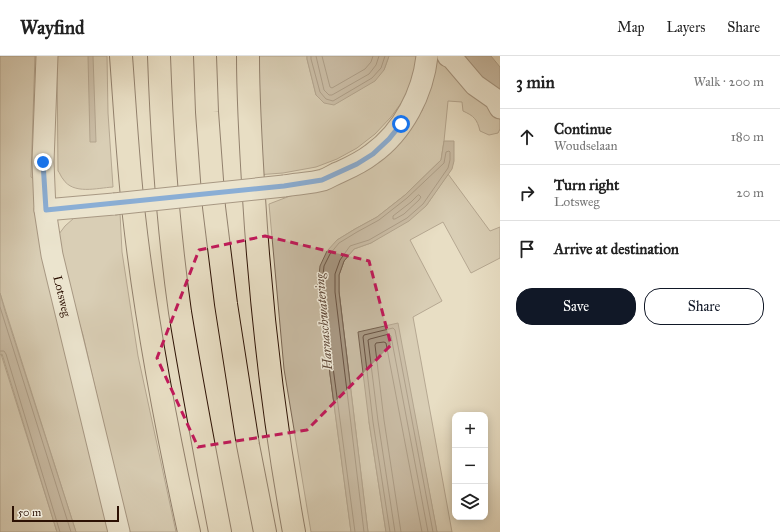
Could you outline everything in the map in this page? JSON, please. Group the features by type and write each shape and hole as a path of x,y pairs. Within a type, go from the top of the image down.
{"highway":[{"path":"121,56 134,215 143,282 174,464 189,532"},
{"path":"159,56 161,111 168,210 179,304 220,532"},
{"path":"205,56 207,112 214,207 226,304 248,444 265,532"},
{"path":"235,56 239,129 253,181"},
{"path":"248,56 253,181 262,298 282,462 294,532"}],"street":[{"name":"Lotsweg","path":"47,56 43,162 46,210 52,254 118,532"},
{"path":"46,210 284,186 322,180 357,164 373,154 389,139 412,107 420,88 428,56"},
{"path":"448,56 452,58 475,85 495,99 500,108"}],"highlighted area":[{"path":"265,236 369,261 391,345 307,430 198,447 157,358 199,250"}],"shaded area":[{"path":"0,56 35,56 31,177 36,180 109,532 76,532 0,293"},
{"path":"57,56 107,56 108,113 113,187 79,189 67,184 58,171"},
{"path":"251,56 307,56 316,95 384,70 389,56 422,56 407,95 391,117 375,134 357,148 337,159 316,167 283,173 256,175"},
{"path":"440,57 500,115 500,129 498,133 489,135 480,131 474,118 463,111 462,102 448,101 441,160 405,195 377,217 337,240 318,284 351,532 311,532 284,369 269,204 290,196 329,188 403,134 422,111 432,84 436,61"},
{"path":"448,174 490,231 500,227 500,258 471,273 443,222 410,240 442,301 413,317 452,532 437,532 397,323 369,422 386,532 368,532 339,291 339,275 344,261 354,249 371,243 426,206"},
{"path":"120,213 122,252 138,356 176,532 130,532 117,484 83,335 57,251 59,234 74,218 84,215"},
{"path":"1,354 57,532 0,532"}],"water":[{"path":"88,56 93,56 96,142 90,142"},
{"path":"307,56 389,56 384,70 375,81 334,105 324,103 316,95"},
{"path":"465,56 491,56 500,67 500,100"},
{"name":"Harnaschwatering","path":"444,141 454,141 454,161 452,169 426,206 409,221 371,243 354,249 344,261 339,275 339,292 368,532 351,532 318,284 320,266 327,251 337,240 377,217 405,195 441,160"},
{"path":"0,293 76,532 57,532 2,354 0,355"},
{"path":"398,323 437,532 386,532 369,422 358,332"}],"route":[{"path":"43,162 46,210 284,186 322,180 357,164 373,154 389,139 401,124"}]}
